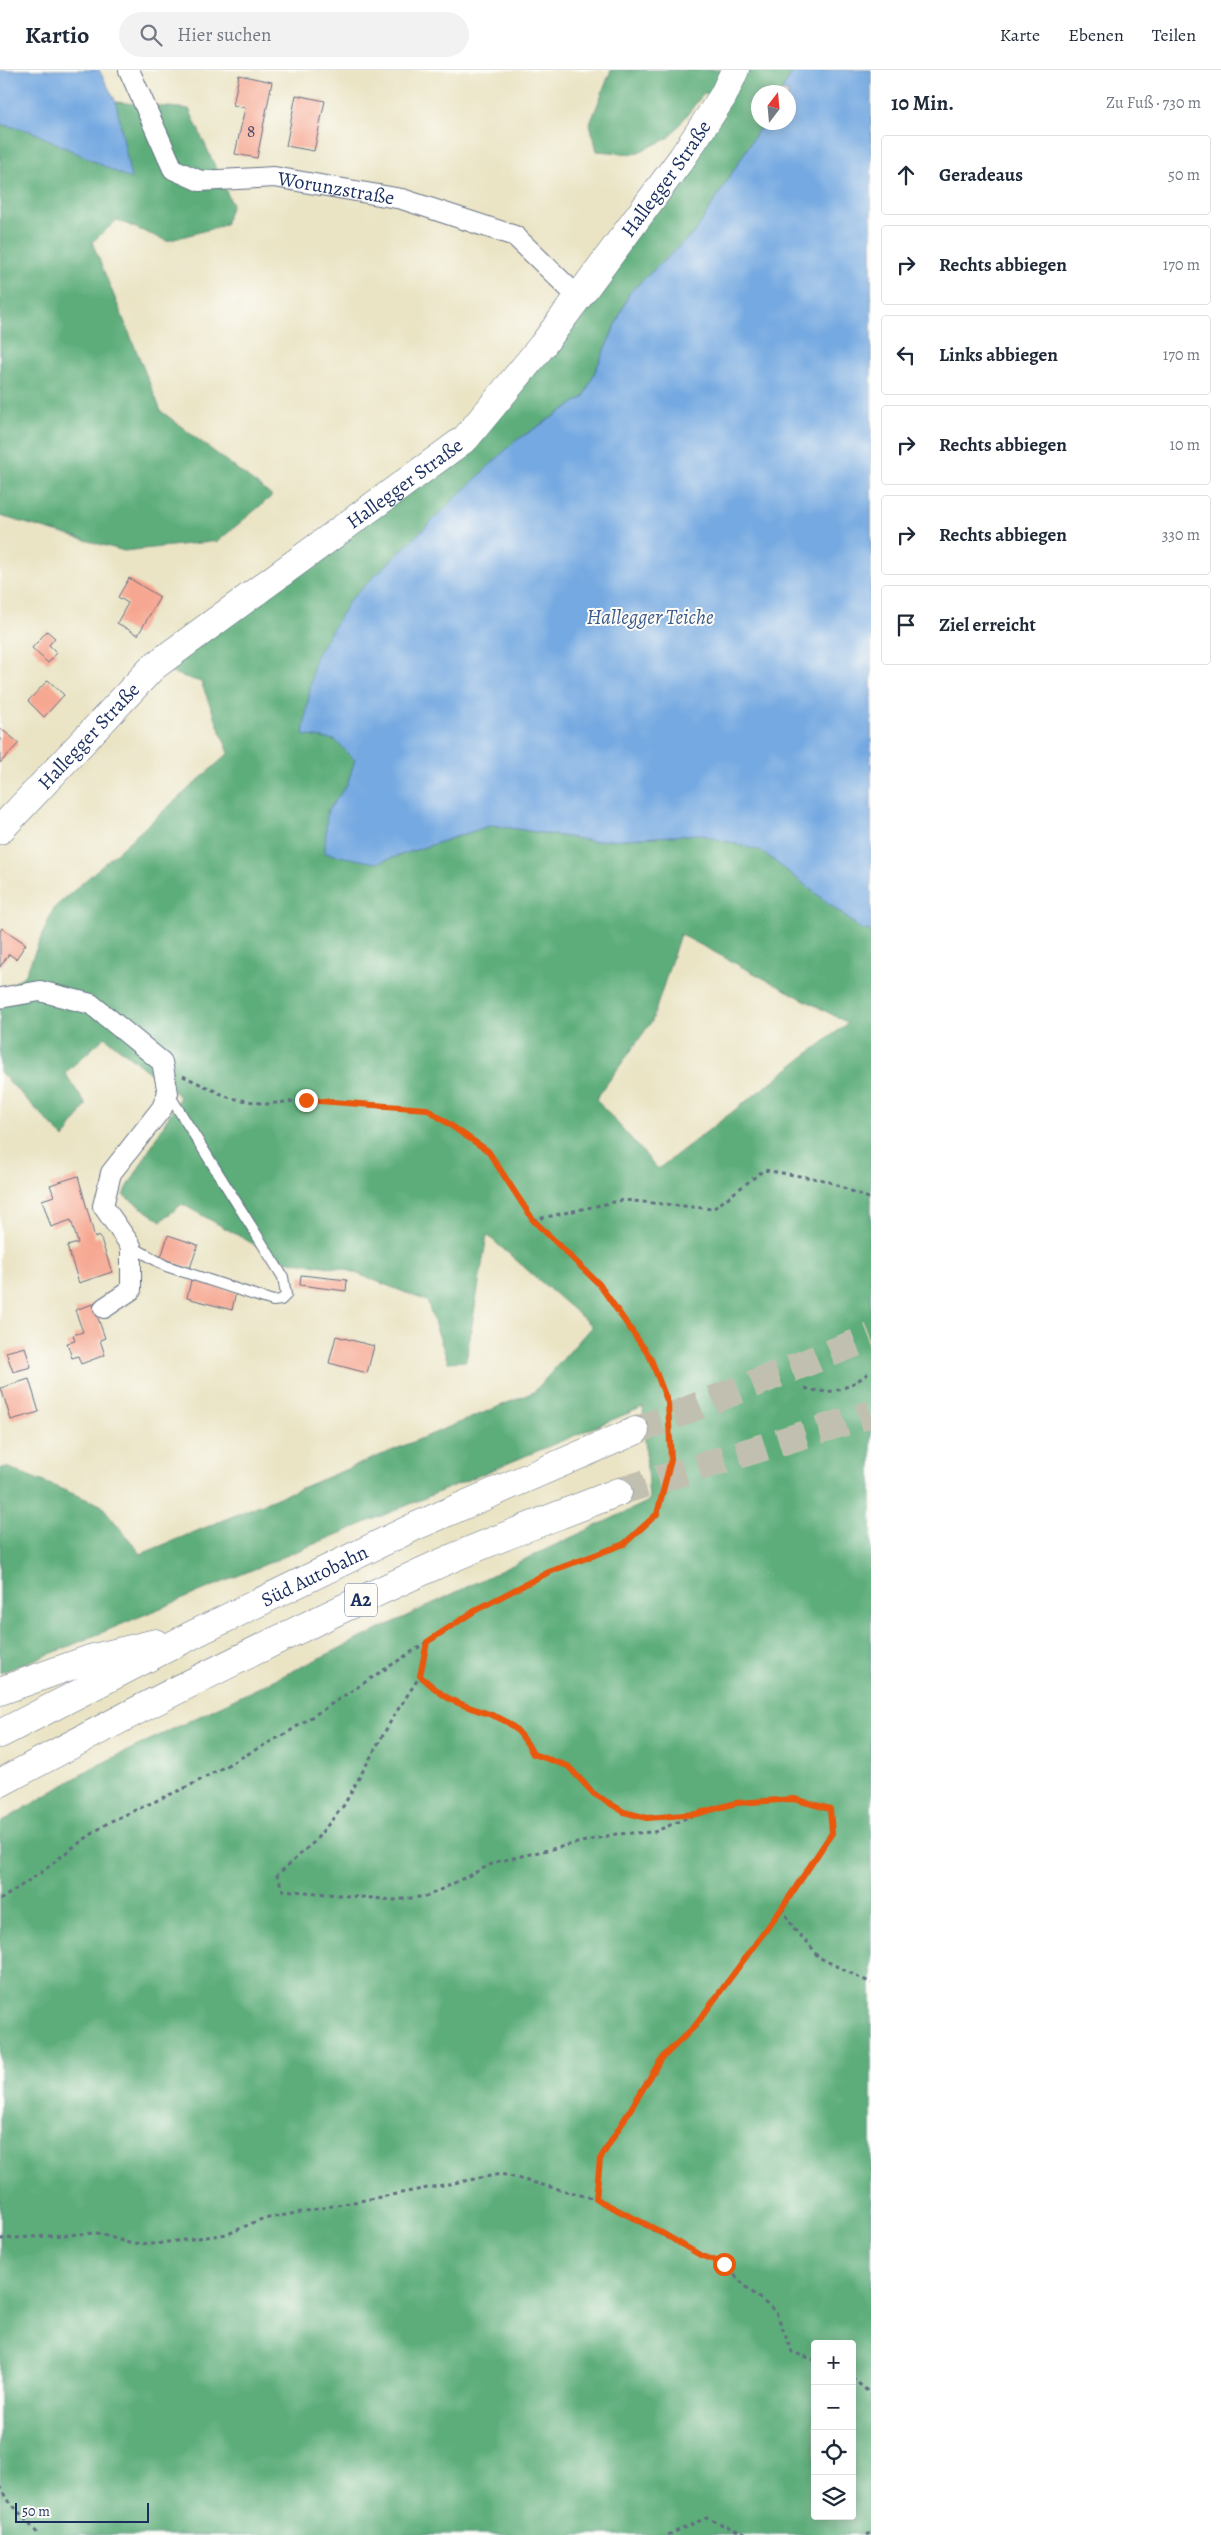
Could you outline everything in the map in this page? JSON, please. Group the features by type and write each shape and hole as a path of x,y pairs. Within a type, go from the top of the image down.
{"main road":[{"name":"Hallegger Straße","path":"0,830 154,668 466,438 542,346 682,158 723,96 735,70"},
{"name":"Süd Autobahn","path":"0,1734 196,1633 416,1526 635,1431"},
{"name":"A2","path":"0,1783 137,1710 434,1566 618,1492"},
{"path":"0,1691 93,1658 196,1633"}],"street":[{"name":"Worunzstraße","path":"129,70 173,168 200,181 274,177 402,199 515,236 579,298"},
{"path":"0,998 40,991 91,1004 162,1062 168,1093 162,1108 111,1173 103,1206 131,1246 131,1290 104,1308"}],"lane":[{"path":"131,1246 166,1266 273,1301 281,1300 286,1295 283,1278 168,1093"}],"path":[{"path":"0,1900 44,1872 72,1848 109,1822 189,1786 290,1731 476,1610 549,1572 624,1544 657,1514 671,1460 668,1403 650,1357 599,1284 533,1220 488,1151 427,1109 306,1100 266,1104 230,1098 184,1076 162,1062"},
{"path":"533,1220 624,1200 713,1209 764,1170 824,1180 871,1200"},
{"path":"805,1388 820,1393 850,1387 871,1371"},
{"path":"427,1642 420,1676 393,1717 344,1805 314,1842 277,1875 283,1890 394,1900 428,1896 496,1862 616,1834 654,1832 696,1814 736,1803 794,1799 830,1809 832,1833 782,1908 695,2026 662,2058 600,2159 596,2199"},
{"path":"420,1676 447,1697 508,1720 526,1740 533,1754 568,1766 594,1794 624,1812 647,1818 696,1814"},
{"path":"782,1908 794,1929 810,1945 818,1958 871,1983"},
{"path":"0,2239 97,2233 128,2243 154,2244 228,2234 260,2220 501,2174 596,2199 657,2230 700,2255 724,2264 746,2287 776,2312 792,2352 811,2359"},
{"path":"856,2381 871,2394"},
{"path":"0,2486 9,2500 39,2535"},
{"path":"668,2535 706,2518 748,2535"},
{"path":"867,2535 871,2533"}],"green space":[{"path":"611,70 794,70 785,85 751,85 751,130 759,130 696,231 630,292 584,397 514,442 304,735 335,740 355,760 347,786 327,812 376,863 492,825 593,841 699,834 762,851 861,929 871,931 871,2535 0,2535 0,1823 92,1768 649,1501 643,1407 60,1650 0,1673 0,1468 9,1468 101,1505 141,1554 534,1392 592,1326 487,1235 466,1361 448,1362 427,1301 345,1269 282,1260 182,1204 161,1221 123,1195 180,1097 105,1037 65,1073 86,1105 64,1138 0,1072 0,993 25,975 54,908 229,753 201,682 153,667 466,438 723,96 704,93 669,138 634,154 597,151 590,124","holes":["680,934 848,1023 658,1169 596,1099 652,1021"]},
{"path":"116,102 189,109 232,204 225,225 167,241 117,220 92,242 161,411 272,496 218,541 124,551 0,516 0,124 31,131 130,178"}],"water":[{"path":"0,70 99,70 116,102 131,179 31,131 0,124"},
{"name":"Hallegger Teiche","path":"794,70 871,70 871,931 861,929 762,851 699,834 593,841 492,825 376,863 325,853 327,812 347,785 355,760 335,740 303,735 315,658 350,600 514,442 584,397 630,292 696,231 759,130 796,130 796,85 785,85"}],"building":[{"path":"239,75 272,82 257,158 235,154 245,108 233,105"},
{"path":"296,95 325,101 314,151 286,146"},
{"path":"129,578 160,597 138,635 117,623 128,603 118,597"},
{"path":"47,631 55,638 49,645 57,653 48,663 32,648"},
{"path":"48,680 64,695 44,717 28,701"},
{"path":"0,728 19,743 0,763"},
{"path":"2,928 26,944 16,959 9,954 0,967 0,931"},
{"path":"78,1176 95,1238 100,1236 112,1272 79,1283 67,1246 78,1243 71,1220 51,1227 42,1200 54,1196 50,1185"},
{"path":"168,1235 198,1245 190,1268 161,1258"},
{"path":"301,1275 347,1280 346,1291 300,1285"},
{"path":"191,1280 236,1292 232,1310 187,1298"},
{"path":"93,1304 105,1338 100,1340 105,1355 81,1364 78,1356 72,1358 67,1343 75,1341 73,1335 83,1332 75,1310"},
{"path":"336,1336 374,1346 367,1373 329,1363"},
{"path":"25,1347 31,1367 13,1372 6,1352"},
{"path":"29,1379 39,1412 11,1420 1,1388"}],"tunnel":[{"path":"635,1431 871,1337"},
{"path":"618,1492 871,1414"}],"route":[{"path":"306,1100 427,1109 488,1151 533,1220 599,1284 650,1357 668,1403 671,1460 657,1514 624,1544 549,1572 476,1610 427,1642 420,1676 447,1697 508,1720 526,1740 533,1754 568,1766 594,1794 624,1812 647,1818 696,1814 736,1803 794,1799 830,1809 832,1833 782,1908 695,2026 662,2058 619,2131 600,2159 596,2199 657,2230 700,2255 724,2264"}]}
